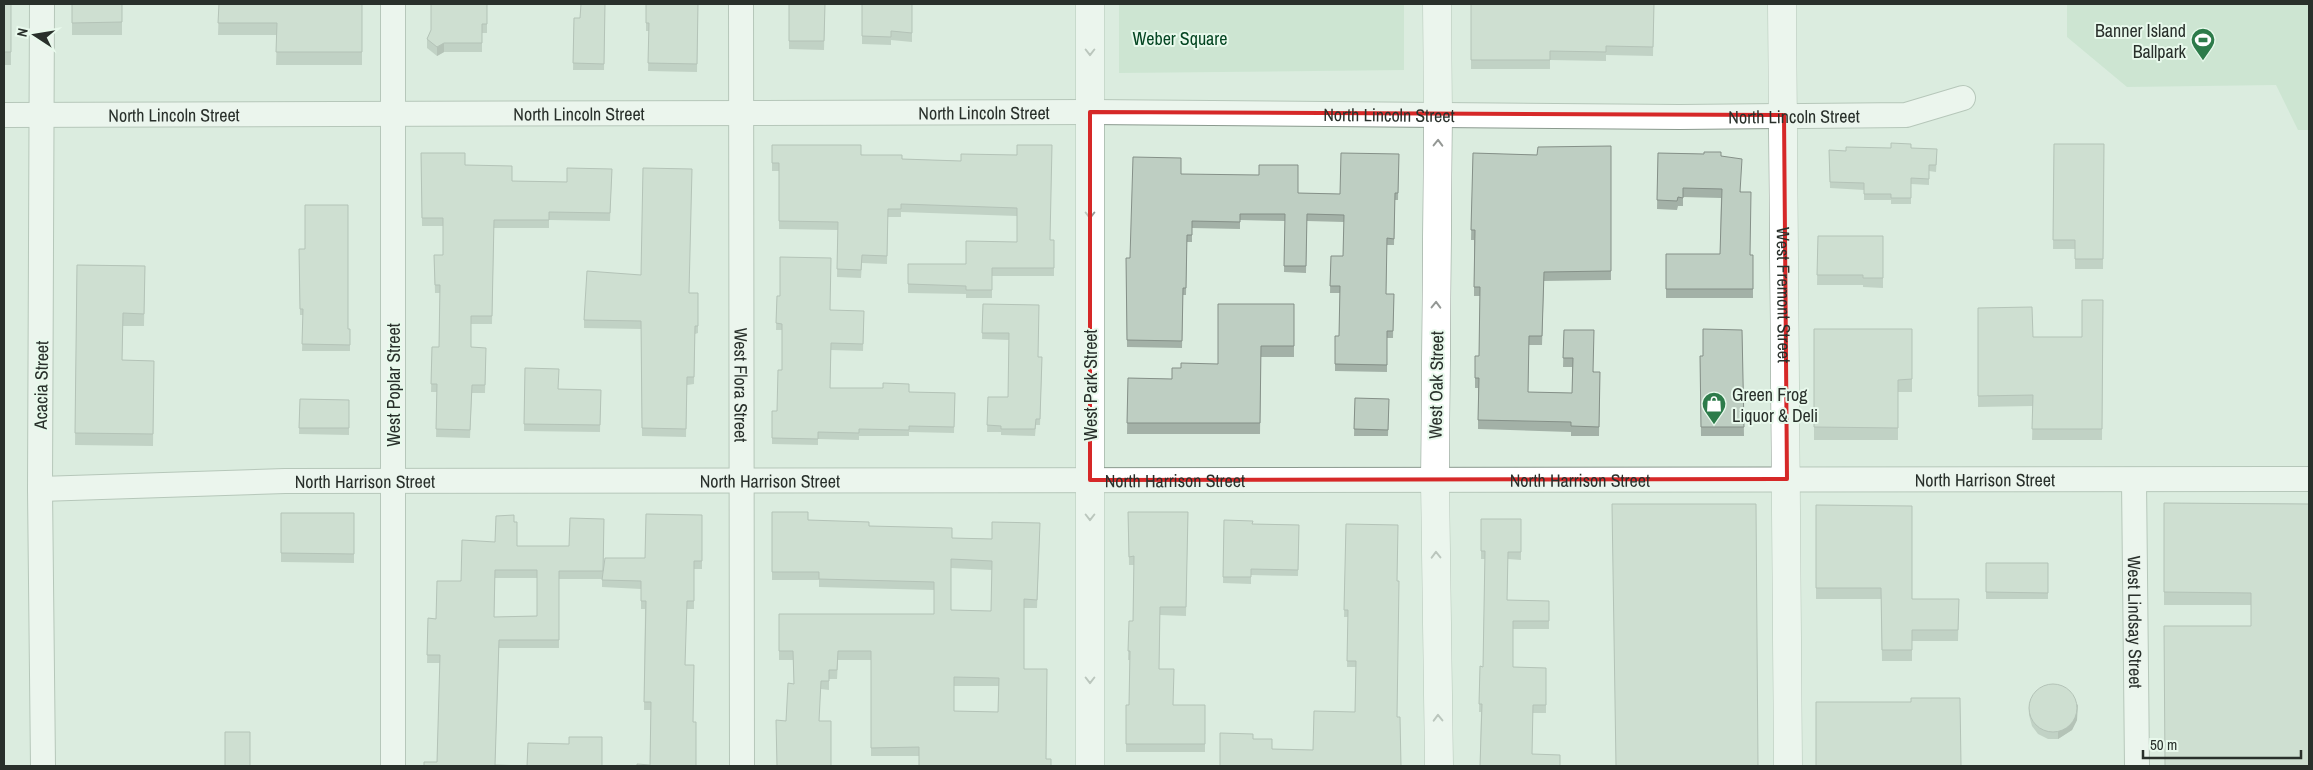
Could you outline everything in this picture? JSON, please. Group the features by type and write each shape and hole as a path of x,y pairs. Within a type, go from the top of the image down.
{"street":[{"name":"Acacia Street","path":"42,4 40,488 43,766"},
{"name":"West Poplar Street","path":"393,4 393,766"},
{"name":"West Flora Street","path":"741,4 742,766"},
{"name":"West Park Street","path":"1090,4 1090,766"},
{"name":"West Oak Street","path":"1437,4 1435,481 1439,766"},
{"name":"West Fremont Street","path":"1782,4 1788,766"},
{"name":"North Lincoln Street","path":"4,115 1090,112 1680,117 1906,115 1963,98"},
{"name":"North Harrison Street","path":"40,488 285,481 1435,481 1787,478 2309,479"},
{"name":"West Lindsay Street","path":"2134,480 2137,766"}],"highlighted area":[{"path":"1090,112 1784,115 1787,479 1090,480"}],"green space":[{"name":"Weber Square","path":"1119,4 1404,4 1404,70 1119,73"},
{"name":"Banner Island Ballpark","path":"2067,4 2309,4 2309,130 2298,130 2276,85 2127,87 2067,37"}],"building":[{"path":"4,4 11,4 11,52 4,52"},
{"path":"72,4 122,4 122,22 72,23"},
{"path":"219,4 362,4 362,52 276,52 277,23 218,23"},
{"path":"431,4 487,4 487,24 482,24 482,43 444,43 437,47 427,39 431,30"},
{"path":"581,4 605,4 604,64 573,63 574,18 580,18"},
{"path":"646,4 698,4 697,64 648,63 649,23 646,23"},
{"path":"789,4 825,4 824,41 789,41"},
{"path":"862,4 912,4 912,33 891,31 891,37 862,36"},
{"path":"1471,4 1654,4 1653,47 1606,46 1606,52 1550,51 1550,60 1471,60"},
{"path":"1891,143 1911,144 1911,148 1937,149 1936,165 1929,165 1929,179 1911,178 1911,198 1891,198 1891,194 1864,194 1864,183 1830,182 1829,150 1846,151 1846,147 1891,148"},
{"path":"2054,144 2104,144 2103,259 2075,259 2075,240 2053,240"},
{"path":"772,145 861,145 861,155 902,155 902,159 961,161 961,154 1017,155 1017,145 1052,145 1050,240 1054,240 1054,268 992,268 992,290 966,290 966,286 908,284 908,264 966,264 966,241 1017,242 1017,208 901,204 901,209 888,209 887,256 862,255 861,270 837,269 838,222 779,221 779,163 772,163"},
{"path":"1611,146 1611,271 1544,272 1542,336 1529,336 1528,392 1572,393 1573,358 1563,358 1564,330 1594,330 1593,372 1600,372 1599,427 1571,426 1571,422 1478,420 1479,378 1475,378 1475,356 1479,356 1480,287 1474,287 1475,230 1471,230 1473,153 1537,155 1538,147"},
{"path":"1704,152 1721,152 1721,156 1742,159 1740,192 1751,192 1750,255 1753,255 1753,289 1666,289 1666,254 1720,254 1722,189 1683,188 1683,198 1678,197 1677,201 1657,200 1658,153 1704,154"},
{"path":"421,153 465,153 465,165 512,166 512,181 567,182 567,168 612,169 610,213 549,212 549,220 494,220 492,316 471,316 471,347 486,348 485,385 472,385 470,430 436,429 437,384 431,384 432,347 439,347 440,285 435,285 434,255 443,255 443,218 422,218"},
{"path":"1341,153 1399,154 1398,193 1395,193 1394,239 1387,238 1386,294 1394,294 1393,331 1387,331 1387,365 1335,364 1335,336 1339,336 1340,286 1330,286 1331,256 1343,256 1344,215 1307,214 1306,266 1284,266 1285,214 1240,214 1240,222 1192,221 1192,235 1187,235 1182,341 1127,340 1126,258 1130,258 1133,157 1181,158 1181,174 1259,175 1259,165 1298,165 1298,193 1340,194"},
{"path":"643,168 692,169 689,293 698,293 698,326 695,326 694,377 687,377 686,429 642,428 641,321 584,320 587,271 641,275"},
{"path":"305,205 348,205 348,329 350,329 350,345 302,344 303,309 300,309 299,249 305,249"},
{"path":"1818,236 1883,236 1883,278 1863,278 1863,275 1817,275"},
{"path":"780,257 831,258 830,310 864,311 863,344 831,343 830,388 883,388 883,383 909,384 909,392 955,393 954,427 909,426 909,430 859,429 859,433 818,432 818,439 772,438 772,411 777,411 778,370 782,370 782,324 776,323 777,296 780,296"},
{"path":"77,265 145,266 144,314 123,313 122,360 154,361 153,434 75,433"},
{"path":"2082,300 2103,300 2102,429 2032,429 2033,395 1978,396 1978,308 2032,307 2033,337 2082,337"},
{"path":"983,304 1039,305 1038,357 1042,357 1040,419 1036,419 1035,429 1001,429 1001,426 987,425 988,397 1008,397 1009,333 982,333"},
{"path":"1218,304 1294,304 1294,346 1261,346 1260,423 1127,423 1128,378 1172,379 1172,368 1181,368 1181,363 1218,364"},
{"path":"1703,329 1742,330 1744,427 1701,427 1700,356 1703,356"},
{"path":"1814,329 1912,329 1912,379 1898,380 1898,428 1814,427"},
{"path":"525,368 559,369 558,389 601,390 600,425 524,424"},
{"path":"1355,398 1389,399 1388,430 1354,429"},
{"path":"300,399 349,400 349,428 299,428"},
{"path":"2164,503 2309,504 2309,766 2165,766 2164,626 2251,626 2251,593 2164,592"},
{"path":"1612,504 1756,504 1758,766 1616,766"},
{"path":"1816,505 1912,506 1912,599 1959,599 1958,630 1912,630 1912,650 1882,650 1881,588 1816,588"},
{"path":"772,512 808,512 808,520 869,522 869,526 952,528 952,538 992,539 992,522 1040,523 1037,600 1024,599 1024,669 1047,669 1046,759 1051,759 1051,766 919,766 919,747 871,748 871,651 838,651 837,670 829,670 829,681 821,681 819,721 831,721 831,766 777,766 776,720 786,721 788,683 794,684 793,651 779,651 779,614 934,614 934,582 819,579 819,572 772,572","holes":["951,559 992,561 991,611 951,610","954,677 999,678 998,712 954,711"]},
{"path":"1128,512 1188,512 1186,607 1160,607 1159,669 1174,669 1173,705 1205,705 1205,744 1126,744 1126,705 1129,705 1129,621 1133,621 1134,556 1129,557"},
{"path":"281,513 354,513 354,554 281,553"},
{"path":"646,514 702,515 702,561 694,561 694,601 687,601 685,665 694,665 693,722 696,722 696,766 637,766 637,764 650,765 651,702 644,702 646,601 641,601 641,581 602,580 605,558 645,558"},
{"path":"514,515 514,522 517,522 517,546 569,546 570,518 604,519 603,571 559,571 559,640 499,640 495,765 527,766 424,766 424,762 437,762 440,655 427,655 428,618 436,619 437,581 461,581 462,540 495,542 496,516","holes":["495,570 537,570 537,616 494,617"]},
{"path":"1481,519 1521,519 1521,552 1508,552 1507,600 1549,601 1549,621 1513,621 1513,667 1546,668 1546,705 1533,705 1532,754 1560,755 1560,766 1480,766 1482,704 1479,704 1480,666 1483,667 1485,551 1481,551"},
{"path":"1224,520 1253,521 1252,524 1299,525 1298,570 1251,569 1251,577 1223,577"},
{"path":"1346,524 1398,525 1397,717 1400,717 1401,766 1220,766 1220,733 1253,734 1253,739 1272,739 1272,749 1313,750 1314,711 1355,712 1356,661 1347,661 1348,610 1344,610"},
{"path":"1986,563 2048,563 2048,593 1986,592"},
{"path":"2048,684 2058,684 2070,691 2077,703 2077,713 2070,725 2058,732 2048,732 2040,728 2033,721 2029,713 2029,703 2033,695 2040,688"},
{"path":"1911,698 1960,698 1961,766 1816,766 1816,702 1911,702"},
{"path":"225,732 250,732 250,766 225,766"},
{"path":"569,737 602,737 602,766 527,766 528,743 569,744"}],"place":[{"name":"Banner Island Ballpark","path":"2203,61"},
{"name":"Green Frog Liquor & Deli","path":"1714,425"}]}
